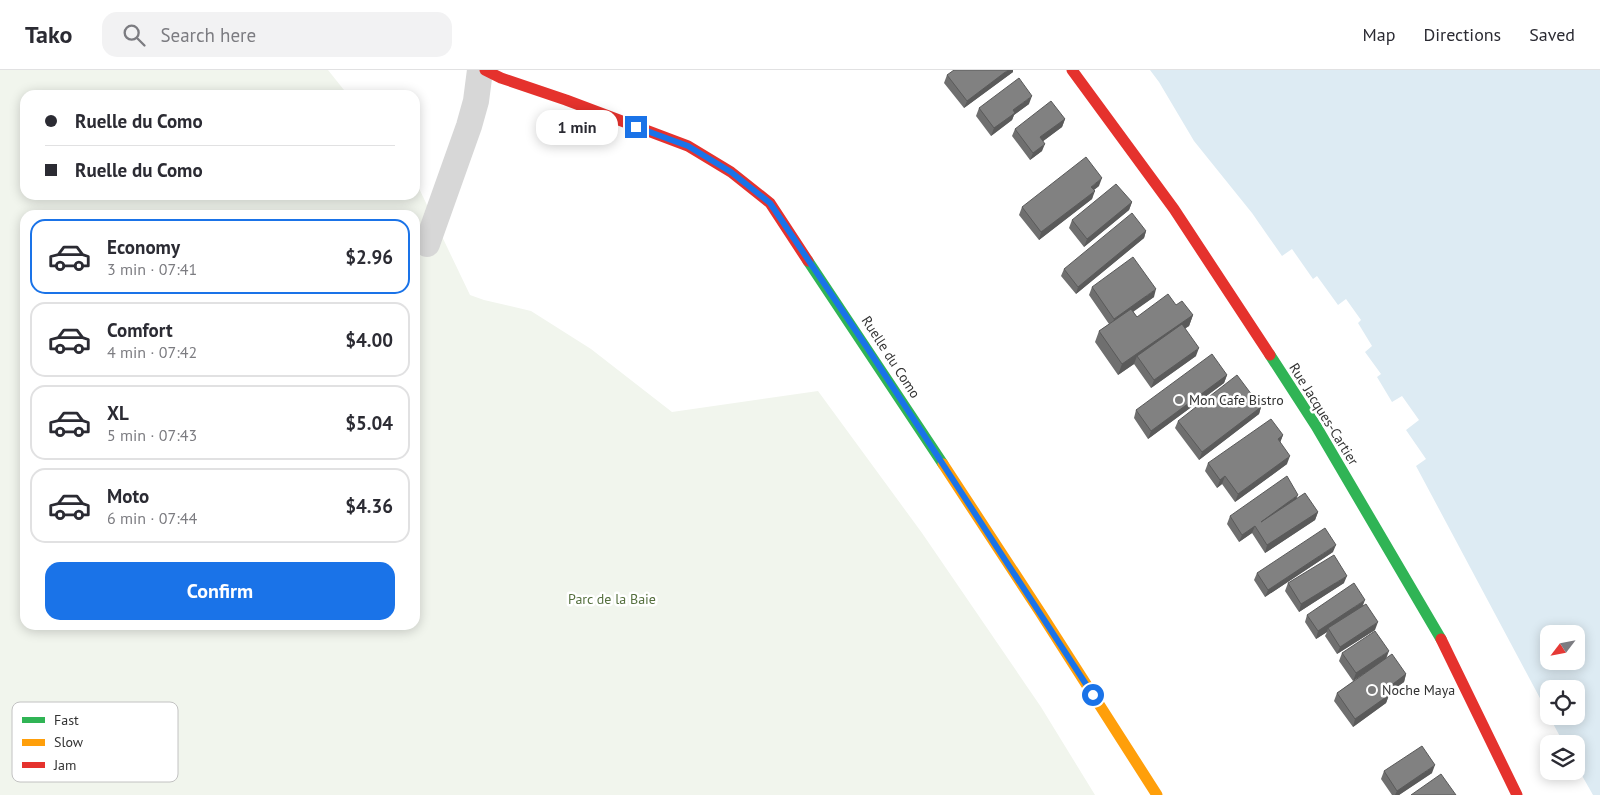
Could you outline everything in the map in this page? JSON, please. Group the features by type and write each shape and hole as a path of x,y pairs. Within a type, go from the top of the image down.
{"street":[{"path":"427,244 469,126 476,101 480,70"},
{"name":"Ruelle du Como","path":"485,70 501,78 566,100 688,146 731,172 770,203 1029,595 1157,795"},
{"name":"Rue Jacques-Cartier","path":"1072,70 1174,209 1316,426 1447,650 1517,795"}],"green space":[{"name":"Parc de la Baie","path":"0,70 328,70 344,90 20,90 20,200 420,200 420,190 470,295 531,311 591,349 672,412 818,391 922,533 1041,707 1095,795 0,795"}],"shaded area":[{"path":"1150,70 1600,70 1600,795 1593,795 1584,780 1585,735 1559,735 1554,725 1585,725 1585,680 1540,680 1540,698 1416,466 1426,459 1406,430 1419,420 1402,396 1392,402 1377,377 1381,374 1365,352 1372,346 1358,323 1361,320 1346,299 1338,305 1317,276 1313,279 1292,249 1282,256 1252,213 1194,141"}],"building":[{"path":"954,70 1008,70 967,101 947,75"},
{"path":"1019,78 1032,96 1013,110 1015,113 994,128 979,108"},
{"path":"1051,101 1065,119 1040,137 1045,144 1033,153 1015,129"},
{"path":"1086,157 1102,178 1091,187 1095,191 1041,232 1022,207"},
{"path":"1116,184 1132,202 1087,239 1072,220"},
{"path":"1132,213 1146,231 1078,287 1064,269"},
{"path":"1133,257 1156,289 1114,319 1092,287"},
{"path":"1168,294 1176,305 1182,301 1193,315 1122,364 1099,331 1131,309 1137,317"},
{"path":"1182,324 1199,348 1154,380 1137,356"},
{"name":"Mon Cafe Bistro","path":"1212,354 1227,375 1151,431 1136,410"},
{"path":"1237,375 1261,407 1202,452 1178,421"},
{"path":"1271,419 1283,435 1278,439 1290,456 1238,494 1225,476 1220,480 1208,463"},
{"path":"1287,476 1298,495 1261,522 1305,493 1318,512 1267,545 1255,526 1242,535 1230,516"},
{"path":"1325,528 1336,545 1268,590 1257,573"},
{"path":"1334,555 1347,576 1301,604 1288,583"},
{"path":"1354,583 1365,600 1318,631 1307,615"},
{"path":"1366,604 1378,622 1340,647 1328,628"},
{"path":"1375,631 1389,651 1356,673 1342,653"},
{"name":"Noche Maya","path":"1392,654 1406,674 1385,690 1389,695 1355,719 1337,693"},
{"path":"1422,746 1435,765 1397,791 1384,771"},
{"path":"1441,774 1456,795 1411,795"}],"traffic: fast":[{"path":"808,261 943,464"},
{"path":"1270,355 1316,426 1441,639"}],"traffic: slow":[{"path":"943,464 1157,795"}],"traffic: jam":[{"path":"485,70 501,78 566,100 688,146 731,172 770,203 808,261"},
{"path":"1072,70 1174,209 1270,355"},
{"path":"1441,639 1517,795"}],"place":[{"name":"Mon Cafe Bistro","path":"1179,400"},
{"name":"Noche Maya","path":"1372,690"}],"route":[{"path":"636,127 688,146 731,172 770,203 866,346 1093,695"}]}
